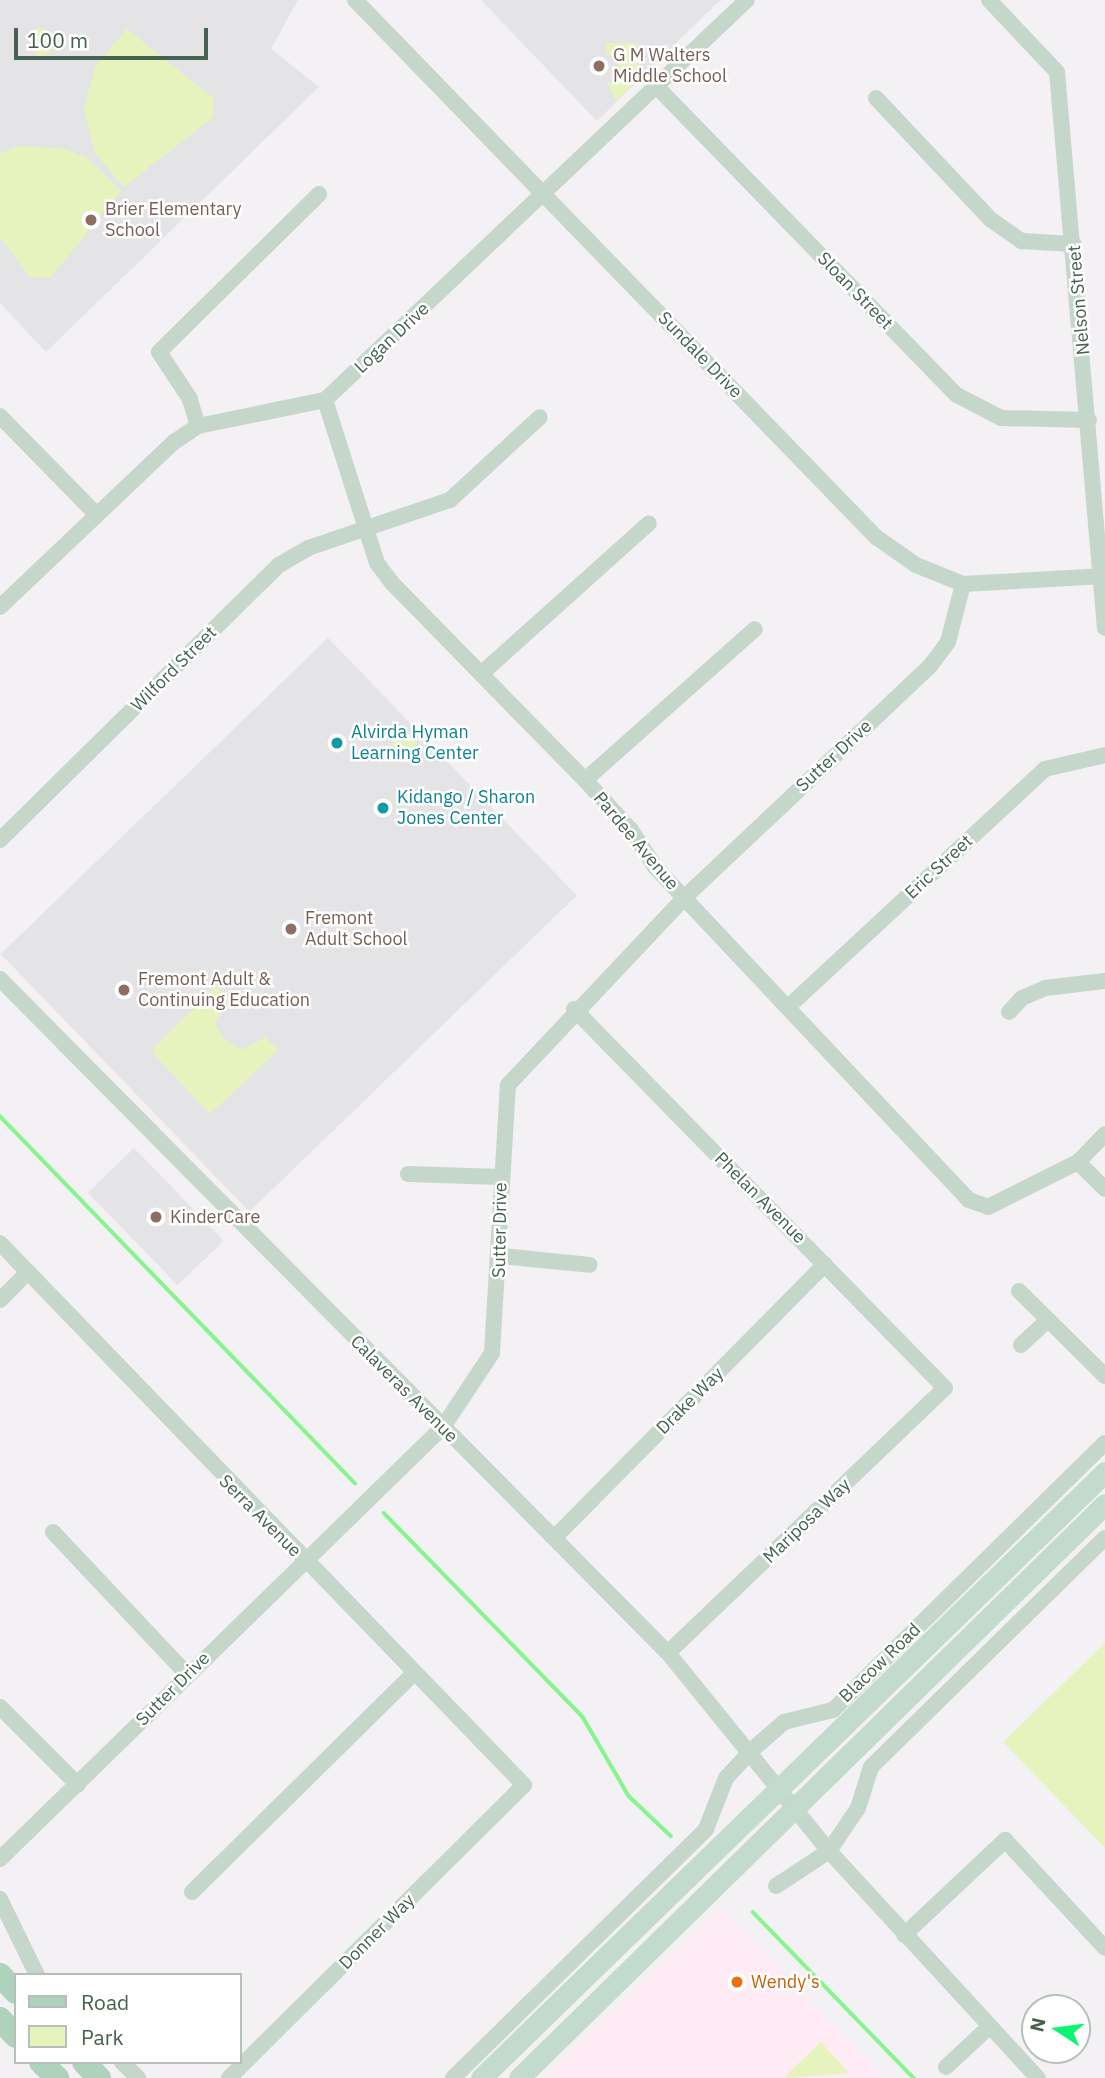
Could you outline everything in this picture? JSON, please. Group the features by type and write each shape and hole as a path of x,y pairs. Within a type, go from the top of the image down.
{"main road":[{"name":"Blacow Road","path":"481,2078 1105,1472"},
{"path":"520,2078 1105,1504"},
{"path":"0,1975 14,1990"},
{"path":"0,2019 14,2034"},
{"path":"43,2064 57,2078"},
{"path":"86,2064 99,2078"}],"street":[{"name":"Sundale Drive","path":"355,0 876,537 916,565 963,584 1103,576"},
{"name":"Logan Drive","path":"325,400 747,0"},
{"name":"Nelson Street","path":"989,0 1057,72 1103,576 1105,628"},
{"name":"Sloan Street","path":"657,87 957,395 1001,418 1089,420"},
{"path":"876,98 990,219 1021,241 1074,244"},
{"path":"198,426 190,399 159,352 319,194"},
{"path":"0,607 150,460 198,426 325,400"},
{"name":"Pardee Avenue","path":"325,400 366,526 385,573 586,780 684,898 969,1200 988,1206 1078,1162"},
{"path":"0,416 95,513"},
{"name":"Wilford Street","path":"0,840 279,565 366,526 450,500 540,417"},
{"path":"482,673 649,523"},
{"name":"Sutter Drive","path":"0,1859 443,1426 492,1353 502,1256 501,1177 508,1085 574,1009 684,898 930,666 948,642 963,584"},
{"path":"586,780 755,629"},
{"name":"Eric Street","path":"788,1007 1045,769 1105,755"},
{"name":"Calaveras Avenue","path":"0,979 668,1654 752,1750 830,1851 988,2028 1038,2078"},
{"path":"1009,1012 1022,998 1045,988 1105,981"},
{"name":"Phelan Avenue","path":"574,1009 946,1388"},
{"path":"1105,1135 1078,1162 1105,1189"},
{"path":"408,1174 501,1177"},
{"name":"Serra Avenue","path":"0,1243 413,1675 524,1785"},
{"path":"502,1256 590,1265"},
{"name":"Drake Way","path":"554,1538 825,1264"},
{"path":"0,1300 28,1272"},
{"path":"1019,1292 1105,1376"},
{"path":"1021,1345 1048,1320"},
{"name":"Mariposa Way","path":"668,1654 946,1388"},
{"name":"Blacow Road","path":"453,2078 706,1829 726,1778 752,1750 784,1722 833,1710 1105,1443"},
{"path":"52,1532 187,1674"},
{"path":"776,1886 830,1851 858,1808 871,1768 1105,1538"},
{"path":"192,1892 413,1675"},
{"path":"0,1707 78,1785"},
{"name":"Donner Way","path":"229,2078 524,1785"},
{"path":"904,1935 1005,1840 1105,1948"},
{"path":"0,1899 36,1973"},
{"path":"946,2067 988,2028"},
{"path":"124,2064 138,2078"}],"shaded area":[{"name":"Brier Elementary School","path":"0,0 298,0 271,49 319,87 46,352 0,303"},
{"name":"G M Walters Middle School","path":"481,0 720,0 597,121"},
{"name":"Fremont Adult School","path":"328,638 577,896 249,1212 1,954"},
{"name":"KinderCare","path":"134,1148 224,1241 178,1285 88,1192"},
{"path":"720,1908 885,2078 544,2078"}],"green space":[{"path":"39,28 64,41 38,61 31,32"},
{"path":"127,29 214,99 213,117 124,187 94,152 84,109 95,67"},
{"path":"606,43 637,43 636,82 617,101 607,82 617,82 618,56 606,55"},
{"path":"20,146 65,149 87,158 121,191 50,278 30,277 0,237 0,154"},
{"path":"404,736 413,740 417,749 413,758 404,762 395,758 391,749 395,740"},
{"path":"216,986 229,1000 215,1022 223,1039 243,1050 265,1037 278,1050 210,1114 151,1051"},
{"path":"1105,1643 1105,1848 1003,1742"},
{"path":"821,2042 849,2073 785,2076"}],"waterway":[{"path":"0,1116 355,1483"},
{"path":"384,1513 583,1717 629,1796 671,1836"},
{"path":"753,1912 914,2078"}],"place":[{"name":"G M Walters Middle School","path":"599,66"},
{"name":"Brier Elementary School","path":"91,220"},
{"name":"Alvirda Hyman Learning Center","path":"337,743"},
{"name":"Kidango / Sharon Jones Center","path":"383,808"},
{"name":"Fremont Adult School","path":"291,929"},
{"name":"Fremont Adult & Continuing Education","path":"124,990"},
{"name":"KinderCare","path":"156,1217"},
{"name":"Wendy's","path":"737,1982"}]}
